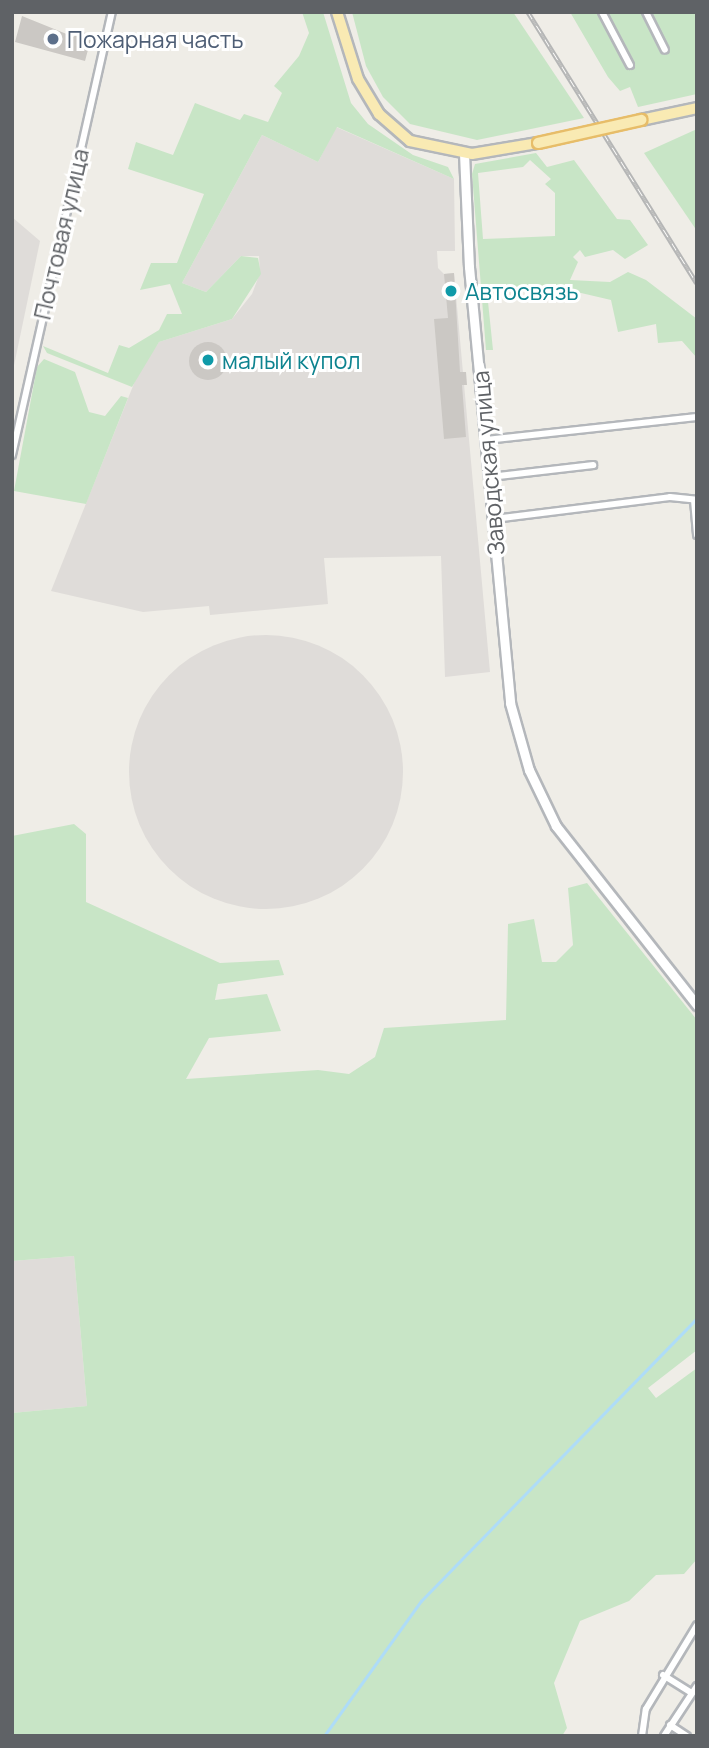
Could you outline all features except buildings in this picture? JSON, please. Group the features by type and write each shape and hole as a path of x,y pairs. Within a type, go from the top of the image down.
{"main road":[{"path":"337,12 358,79 379,114 410,141 464,153 538,143 697,108"},
{"name":"Заводская улица","path":"464,153 510,703 529,769 556,827 697,1005"}],"street":[{"name":"Почтовая улица","path":"12,456 112,12"},
{"path":"602,12 630,65"},
{"path":"646,12 665,50"},
{"path":"486,440 697,417"},
{"path":"490,477 593,465"},
{"path":"494,519 670,497 695,500 697,535"},
{"path":"642,1736 646,1709 663,1675 697,1625"},
{"path":"663,1675 689,1691"},
{"path":"664,1736 689,1691 697,1686"},
{"path":"670,1725 687,1736"}],"shaded area":[{"path":"336,127 454,179 455,251 437,251 438,268 444,274 454,273 490,672 445,677 441,556 324,558 328,604 210,615 209,606 143,612 51,591 139,371 159,342 232,319 252,294 260,273 259,256 241,256 206,292 182,283 262,135 318,162"},
{"path":"12,217 40,241 12,375"},
{"path":"279,635 319,645 342,658 363,675 380,696 393,719 401,745 401,799 393,825 380,848 363,869 342,886 319,899 293,907 253,909 213,899 201,893 179,878 160,859 139,825 131,799 129,759 139,719 145,707 160,685 179,666 213,645 239,637"},
{"path":"74,1256 87,1406 12,1413 12,1261"}],"green space":[{"path":"302,12 323,12 351,103 368,124 413,155 448,167 454,179 337,127 318,162 262,135 182,283 206,292 241,256 258,258 261,274 232,319 159,342 132,387 47,353 43,346 108,373 119,345 129,348 159,330 167,314 182,314 170,284 140,290 151,263 177,263 204,194 128,169 136,142 173,155 195,103 240,120 244,114 268,122 282,93 274,86 299,56 309,33"},
{"path":"352,12 513,12 584,118 477,140 410,124 383,97 366,66"},
{"path":"570,12 697,12 697,94 638,107 630,87 620,91 608,77"},
{"path":"697,129 697,231 644,153"},
{"path":"536,153 547,167 574,160 617,219 630,220 648,245 625,259 613,250 585,257 580,250 573,257 578,262 570,280 610,282 628,272 646,280 697,319 697,358 682,341 658,343 656,324 618,332 611,300 547,285 487,292 493,350 486,350 472,174 475,164","holes":["530,160 551,179 545,184 555,193 555,236 483,239 478,173 523,167"]},
{"path":"44,359 75,372 89,412 105,416 121,396 128,398 86,504 14,491 37,367"},
{"path":"74,824 86,834 86,902 220,963 279,960 284,975 218,984 215,1000 267,994 281,1031 209,1038 186,1079 318,1070 349,1074 375,1057 384,1028 506,1020 508,924 534,919 542,962 556,962 573,945 568,888 587,883 697,1020 697,1350 648,1388 656,1398 697,1368 697,1559 684,1574 656,1575 629,1601 580,1621 554,1683 567,1728 562,1736 12,1736 12,1413 87,1406 74,1256 12,1261 12,836"}],"waterway":[{"path":"324,1736 421,1601 697,1318"}],"railway":[{"path":"528,12 697,283"}],"place":[{"name":"Пожарная часть","path":"53,39"},
{"name":"Автосвязь","path":"451,291"},
{"name":"малый купол","path":"208,360"}]}
